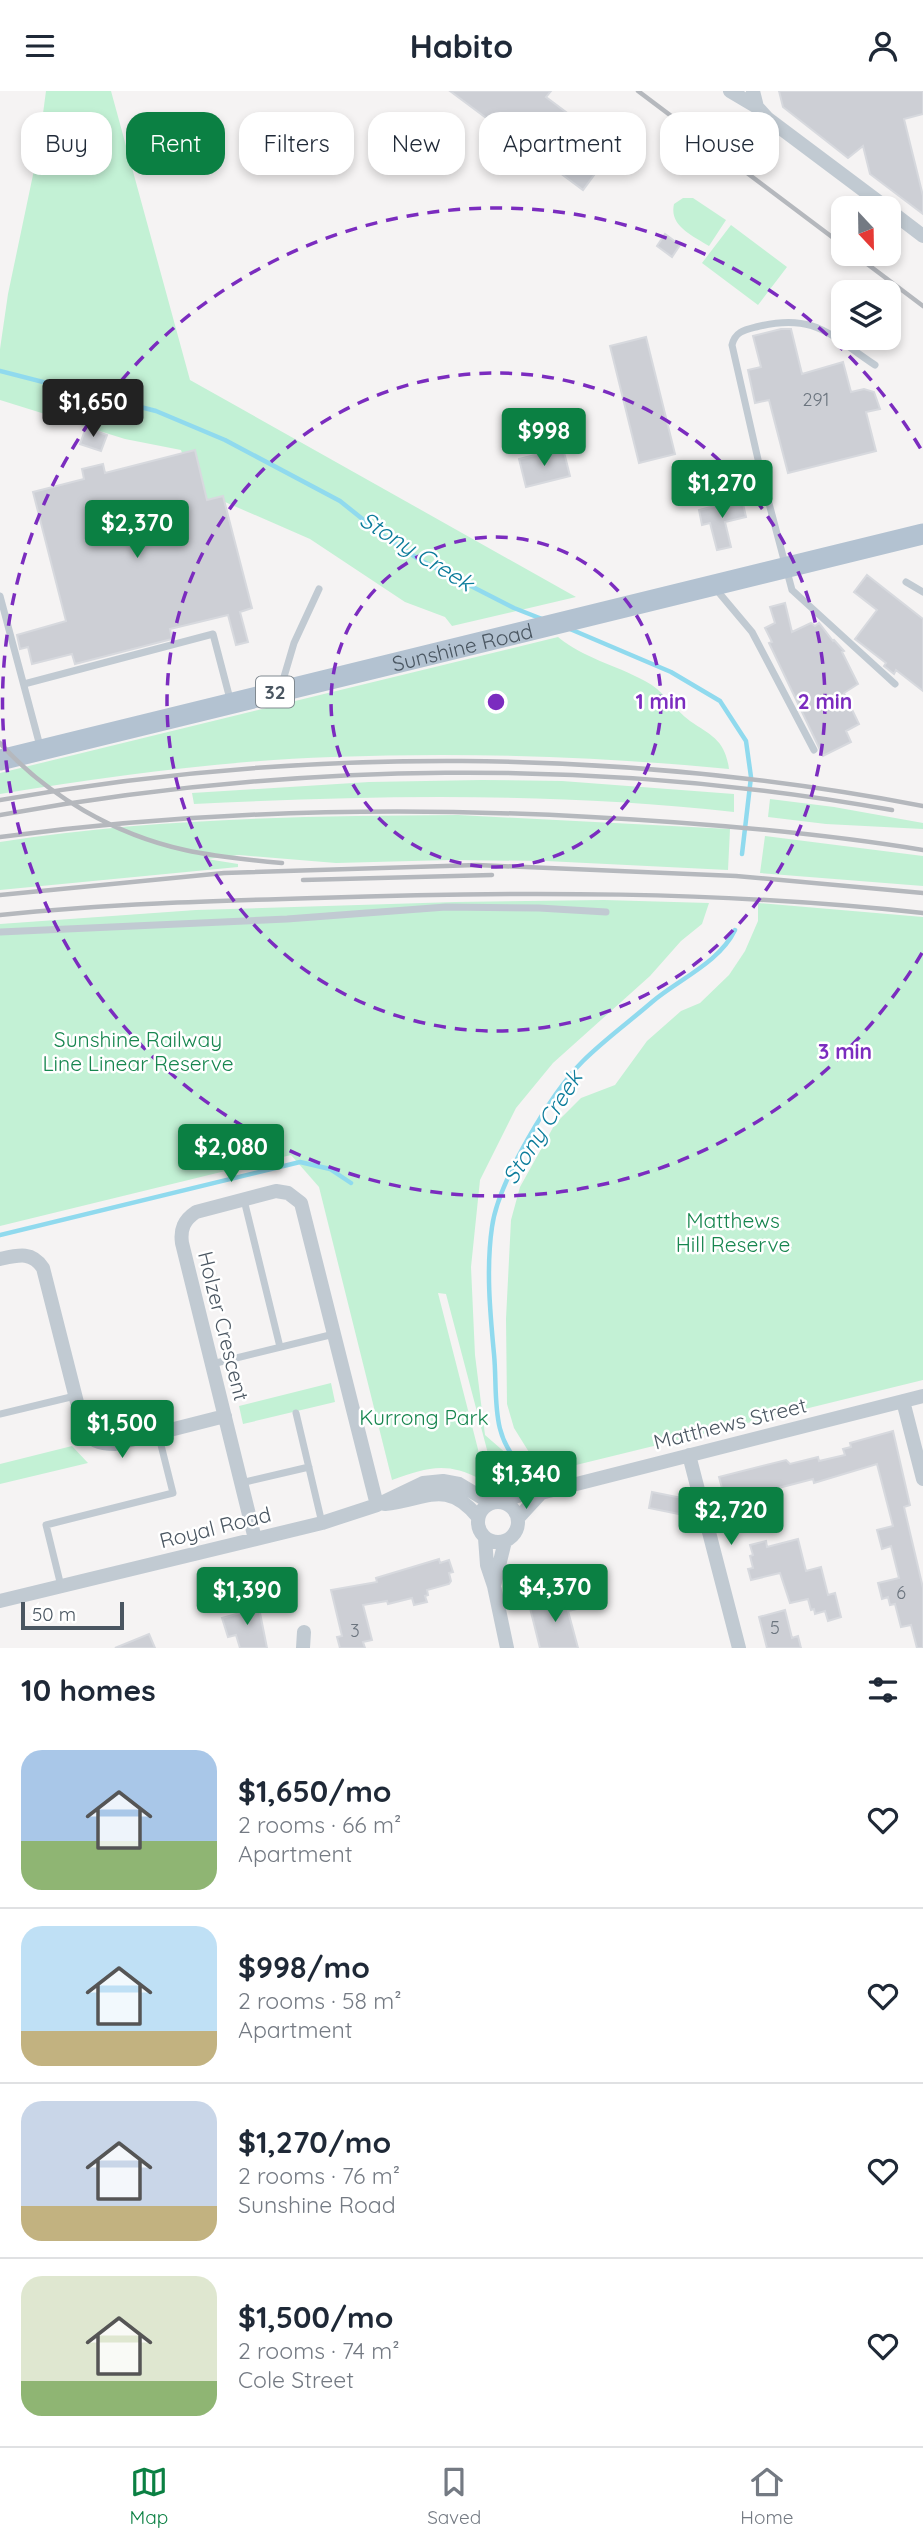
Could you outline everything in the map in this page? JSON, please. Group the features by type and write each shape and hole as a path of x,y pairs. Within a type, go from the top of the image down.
{"main road":[{"name":"Sunshine Road","path":"0,760 923,534"}],"street":[{"path":"730,91 757,107 767,118 871,196"},
{"path":"753,91 757,107"},
{"path":"901,219 923,236"},
{"name":"Holzer Crescent","path":"255,1539 182,1243 182,1229 195,1212 282,1191 293,1195 301,1203 377,1505"},
{"path":"0,1259 27,1255 33,1257 47,1275 86,1432 99,1443 114,1444 225,1416"},
{"name":"Matthews Street","path":"494,1502 923,1396"},
{"path":"903,1401 923,1479"},
{"path":"689,1455 739,1648"},
{"name":"Royal Road","path":"377,1505 424,1483 443,1481 466,1487 494,1502"},
{"name":"Matthews Street","path":"518,1518 536,1496 548,1490"},
{"name":"Royal Road","path":"0,1601 322,1523 377,1505 444,1494 458,1497 478,1517"},
{"path":"494,1586 505,1541 515,1532 518,1518 511,1507 494,1502 483,1508 478,1517 478,1528 485,1538 491,1541 505,1541"},
{"path":"485,1538 487,1566 507,1648"},
{"path":"303,1648 304,1632"}],"lane":[{"path":"875,365 828,333 809,323 793,320 738,333 732,345 792,590 894,684"},
{"path":"906,582 923,593"},
{"path":"712,585 752,632 814,750"},
{"path":"280,691 294,643 319,589"},
{"path":"0,596 41,750"},
{"path":"24,684 213,634 231,703"},
{"path":"0,932 287,919 446,907 606,912"},
{"path":"243,1199 280,1347"},
{"path":"212,1364 334,1334"},
{"path":"0,1414 76,1396"},
{"path":"296,1413 322,1523"},
{"name":"Royal Road","path":"61,1586 46,1525 173,1493 158,1433"},
{"path":"241,1483 309,1467"}],"green space":[{"path":"46,91 111,91 126,146 126,175 134,175 190,380 576,597 452,626 445,617 405,602 310,539 225,502 223,496 207,500 195,450 182,453 181,450 125,439 0,400 0,349 8,294 33,175 112,175 112,112 43,112"},
{"path":"683,198 693,198 726,220 709,246 678,224 673,212 674,204"},
{"path":"731,225 787,267 758,305 702,263"},
{"path":"558,637 579,651 657,689 684,716 721,745 729,769 531,756 332,757 166,770 0,794 0,773"},
{"path":"562,781 734,794 734,812 532,798 397,797 194,804 192,793 369,782"},
{"path":"770,799 923,823 923,829 826,824 768,817"},
{"path":"458,815 730,829 728,870 546,861 336,863 239,855 207,859 238,864 238,867 0,890 0,842 171,823"},
{"path":"765,836 923,856 923,886 760,873"},
{"path":"604,900 709,903 702,924 681,941 650,976 553,1063 516,1108 480,1180 471,1267 475,1355 485,1435 523,1468 532,1457 514,1428 507,1404 506,1319 511,1220 520,1187 555,1124 581,1098 615,1085 647,1041 681,1011 700,1003 729,975 745,951 758,921 758,903 923,917 923,1380 527,1477 512,1478 498,1472 491,1465 446,1294 438,1293 487,1477 480,1479 457,1470 436,1468 392,1480 319,1187 291,1155 0,1226 0,924 196,910"},
{"path":"331,1383 335,1402 243,1424 239,1406"},
{"path":"72,1446 88,1463 0,1484 0,1464"}],"building":[{"path":"450,91 551,91 546,97 566,112 479,112"},
{"path":"779,91 923,91 923,114 904,119 923,196 923,214 870,174 863,146 848,158 783,107"},
{"path":"563,175 594,175 583,190"},
{"path":"665,234 680,245 672,257 657,246"},
{"path":"791,329 802,374 843,362 851,392 864,389 874,392 880,409 866,412 876,451 788,473 769,400 755,403 748,370 761,367 753,336"},
{"path":"646,337 675,454 639,463 610,346"},
{"path":"86,427 107,435 101,451 80,444"},
{"path":"563,448 570,476 526,487 519,459"},
{"path":"195,450 207,500 223,496 252,608 240,612 248,642 236,645 228,615 170,629 172,639 75,664 72,654 32,664 28,647 20,649 17,635 66,621 33,492 84,479 82,469 103,464 105,473"},
{"path":"742,499 746,517 725,522 731,547 717,550 710,523 702,525 699,510"},
{"path":"867,575 923,619 923,691 896,670 894,674 884,666 886,663 855,639 877,610 854,592"},
{"path":"785,603 792,632 811,623 815,626 819,623 844,651 842,652 858,684 844,693 859,724 846,731 851,742 823,756 769,643 772,642 765,628 775,623 770,607"},
{"path":"893,1431 910,1505 904,1507 923,1588 923,1648 917,1648 911,1625 901,1627 895,1604 890,1605 888,1597 882,1599 878,1583 899,1578 891,1546 882,1549 877,1530 893,1526 877,1464 814,1483 813,1479 767,1491 769,1497 749,1502 752,1513 730,1518 719,1477 786,1460 790,1464 818,1457 819,1461 845,1455 843,1449 851,1447 850,1443"},
{"path":"652,1492 682,1498 679,1514 649,1508"},
{"path":"798,1539 806,1571 821,1567 828,1595 835,1593 841,1617 828,1621 825,1611 815,1614 808,1599 790,1603 780,1573 751,1580 748,1569 753,1568 750,1556 753,1555 750,1545 766,1541 767,1547"},
{"path":"439,1559 440,1563 449,1560 453,1572 449,1573 449,1584 427,1590 427,1602 414,1605 412,1598 388,1604 387,1601 363,1605 372,1640 363,1642 365,1648 340,1648 337,1637 342,1636 331,1590 377,1582 376,1578"},
{"path":"574,1597 577,1609 568,1611 578,1648 540,1648 530,1608"},
{"path":"258,1603 267,1648 240,1648 236,1635 228,1637 222,1618 240,1613 239,1608"},
{"path":"785,1610 792,1638 798,1636 801,1648 767,1648 759,1617"},
{"path":"149,1634 155,1648 115,1648"}],"waterway":[{"name":"Stony Creek","path":"0,371 156,411 225,440 340,501 385,537 420,560 514,608 542,619"},
{"name":"Stony Creek","path":"570,629 671,672 720,701 746,741 751,777 742,854"},
{"name":"Stony Creek","path":"524,1467 505,1443 497,1415 489,1258 496,1208 504,1187 528,1139 570,1075 608,1038 709,961 728,942 735,930"},
{"path":"0,1235 300,1162 330,1169 351,1183"}],"railway":[{"path":"638,91 831,236"},
{"path":"870,266 923,306"},
{"path":"0,743 39,780 84,811 109,824 159,843 197,852 282,863"},
{"path":"0,800 115,782 230,770 346,763 462,761 578,764 693,773 809,787 923,806"},
{"path":"0,815 111,797 222,784 334,776 446,773 558,774 670,781 781,793 892,810"},
{"path":"0,837 221,816 443,812 716,825 923,850"},
{"path":"0,895 224,873 477,865 736,876 923,893"},
{"path":"303,880 492,875"},
{"path":"0,915 198,902 544,894 772,900 923,913"}],"park label":[{"name":"Sunshine Railway Line Linear Reserve","path":"138,1051"},
{"name":"Matthews Hill Reserve","path":"733,1232"},
{"name":"Kurrong Park","path":"424,1417"}]}
